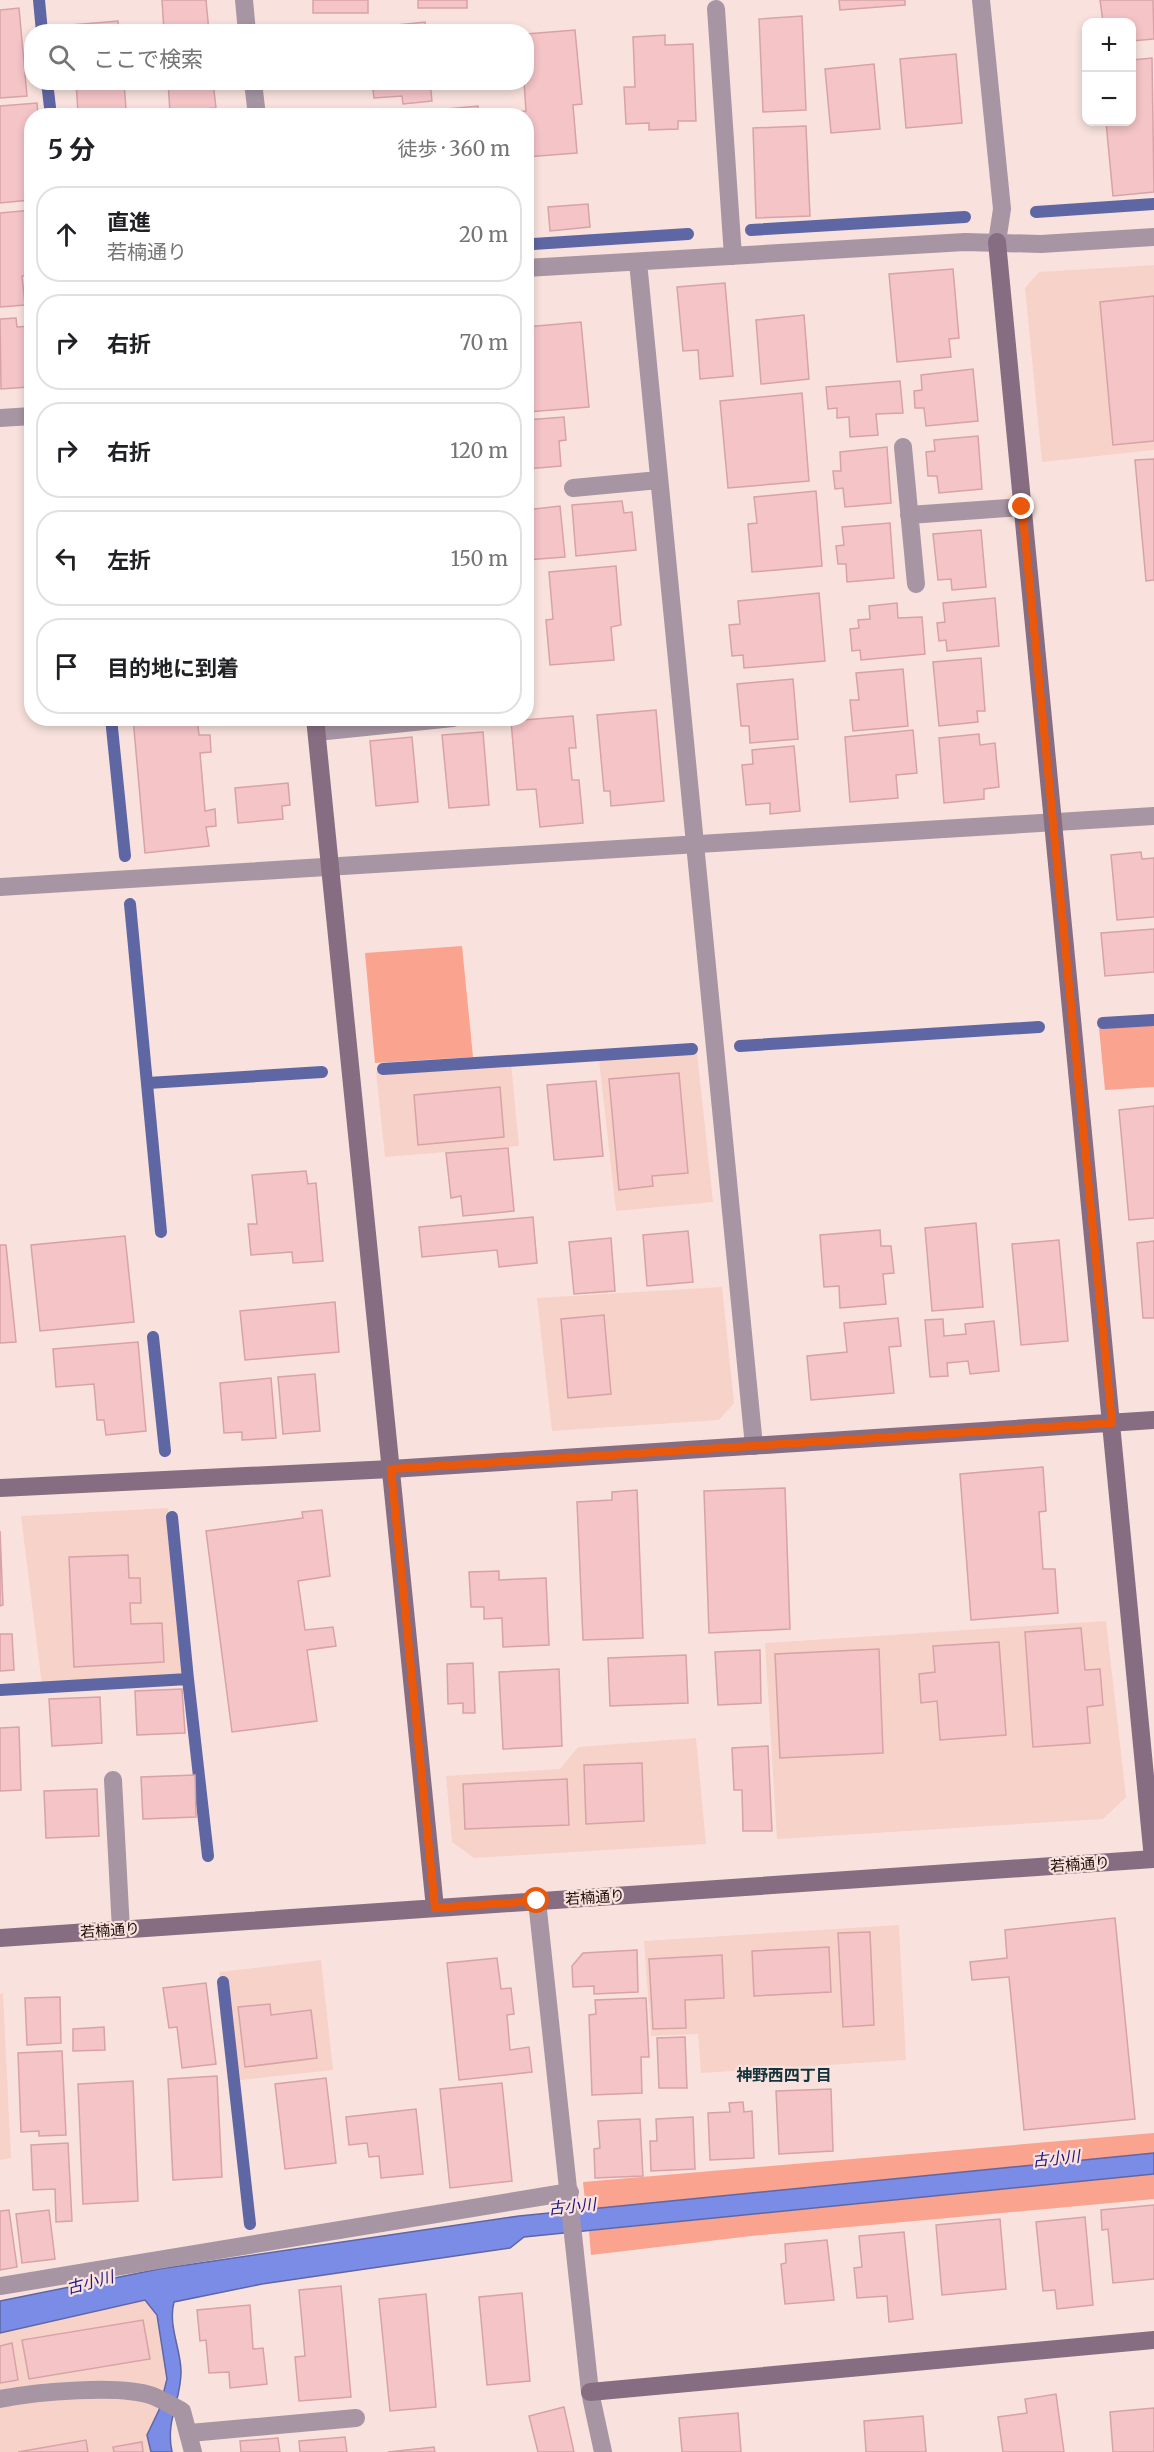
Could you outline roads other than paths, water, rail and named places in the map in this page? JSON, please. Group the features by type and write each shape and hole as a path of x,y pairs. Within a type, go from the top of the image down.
{"street":[{"path":"244,0 246,24"},
{"path":"981,0 1002,209 997,242 1154,1861"},
{"path":"716,9 733,256"},
{"path":"254,90 255,108"},
{"path":"534,268 997,242 1041,244 1154,237"},
{"path":"638,262 754,1446"},
{"path":"0,418 24,416"},
{"path":"903,447 916,584"},
{"path":"573,488 659,480"},
{"path":"909,515 1022,507"},
{"path":"316,726 435,1908"},
{"path":"0,887 1154,816"},
{"path":"0,1488 391,1469 1154,1420"},
{"path":"113,1780 122,1929"},
{"name":"若楠通り","path":"0,1938 1154,1861"},
{"path":"537,1901 590,2392 603,2452"},
{"path":"0,2286 570,2192"},
{"path":"590,2392 1154,2340"},
{"path":"0,2399 28,2394 128,2391 153,2396 182,2411 190,2433 193,2452"},
{"path":"190,2433 356,2418"}],"water":[{"path":"1154,2153 1154,2174 524,2237 510,2248 262,2284 174,2302 172,2319 180,2361 181,2381 172,2420 170,2440 172,2452 151,2452 147,2435 159,2410 167,2379 157,2315 145,2300 0,2333 0,2301 159,2269 519,2216"}],"waterway":[{"path":"39,0 41,24"},
{"path":"48,90 50,108"},
{"path":"1036,212 1154,204"},
{"path":"751,230 965,217"},
{"path":"534,244 688,234"},
{"path":"112,726 125,856"},
{"path":"130,904 161,1232"},
{"path":"1103,1023 1154,1020"},
{"path":"740,1046 1039,1027"},
{"path":"383,1069 692,1049"},
{"path":"148,1083 322,1072"},
{"path":"153,1337 165,1451"},
{"path":"0,1690 188,1679 172,1517"},
{"path":"188,1679 208,1856"},
{"path":"223,1982 250,2224"}],"district":[{"name":"神野西四丁目","path":"784,2075"}],"water label":[{"name":"古小川","path":"1056,2158"},
{"name":"古小川","path":"572,2206"},
{"name":"古小川","path":"90,2282"}]}
